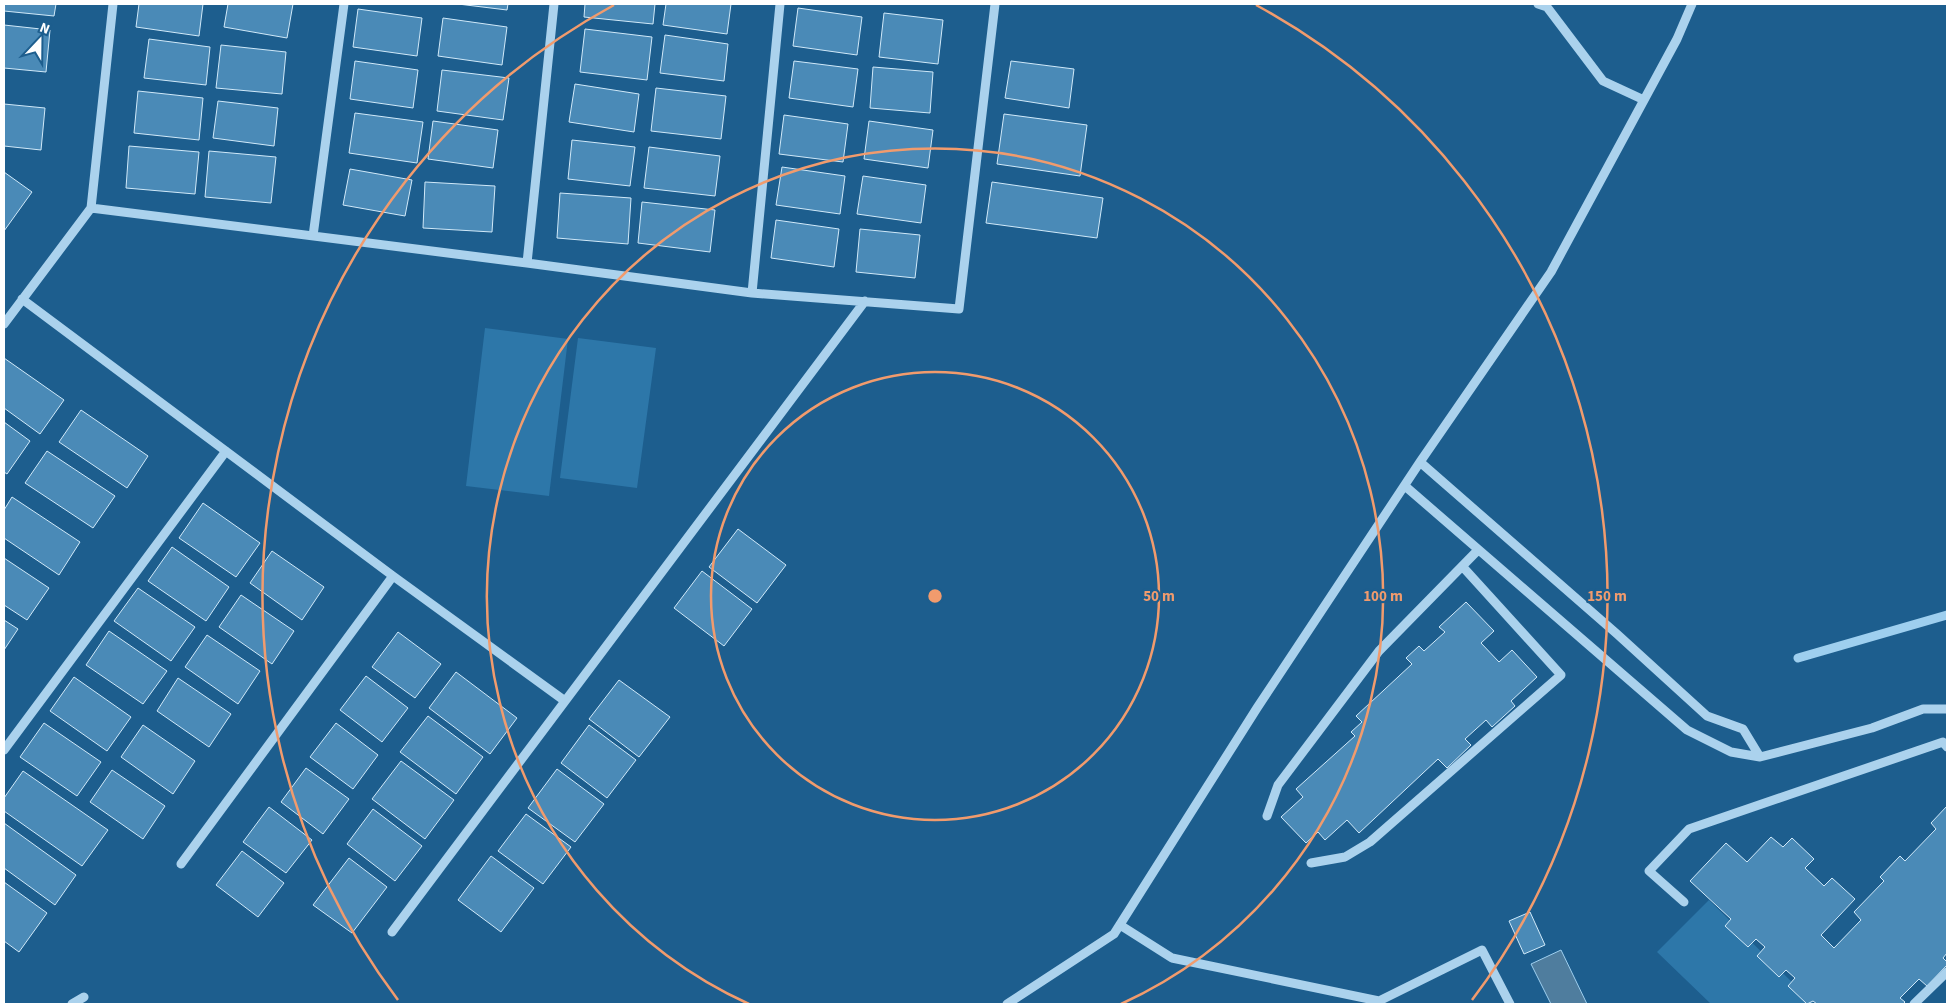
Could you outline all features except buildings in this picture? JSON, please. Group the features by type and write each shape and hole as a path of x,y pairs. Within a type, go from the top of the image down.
{"street":[{"path":"4,324 91,208 113,4"},
{"path":"313,236 344,4"},
{"path":"527,263 554,4"},
{"path":"752,293 780,4"},
{"path":"91,208 752,293 959,309 995,4"},
{"path":"1538,4 1548,7 1603,82 1644,100"},
{"path":"1007,1004 1114,934 1257,708 1420,462 1551,272 1677,39 1692,4"},
{"path":"22,299 393,576 565,701"},
{"path":"392,932 865,301"},
{"path":"4,750 226,451"},
{"path":"1420,462 1708,716 1743,729 1760,757"},
{"path":"1405,486 1687,730 1731,752 1760,757 1872,728 1923,709 1947,709"},
{"path":"1267,816 1278,785 1379,651 1478,550"},
{"path":"1311,863 1345,858 1370,842 1561,674 1462,566"},
{"path":"181,864 393,576"},
{"path":"1684,902 1649,871 1689,829 1943,742 1947,747"},
{"path":"1120,925 1172,958 1357,1000 1379,1001 1482,950 1510,1004"},
{"path":"1914,1004 1947,972"},
{"path":"72,1004 84,997"}],"shaded area":[{"path":"485,328 568,339 549,496 466,486"},
{"path":"578,338 656,348 637,488 560,478"},
{"path":"1709,900 1814,1004 1711,1004 1657,952"},
{"path":"1561,950 1587,1004 1551,1004 1531,964"}],"waterway":[{"path":"1798,658 1947,615"}]}
